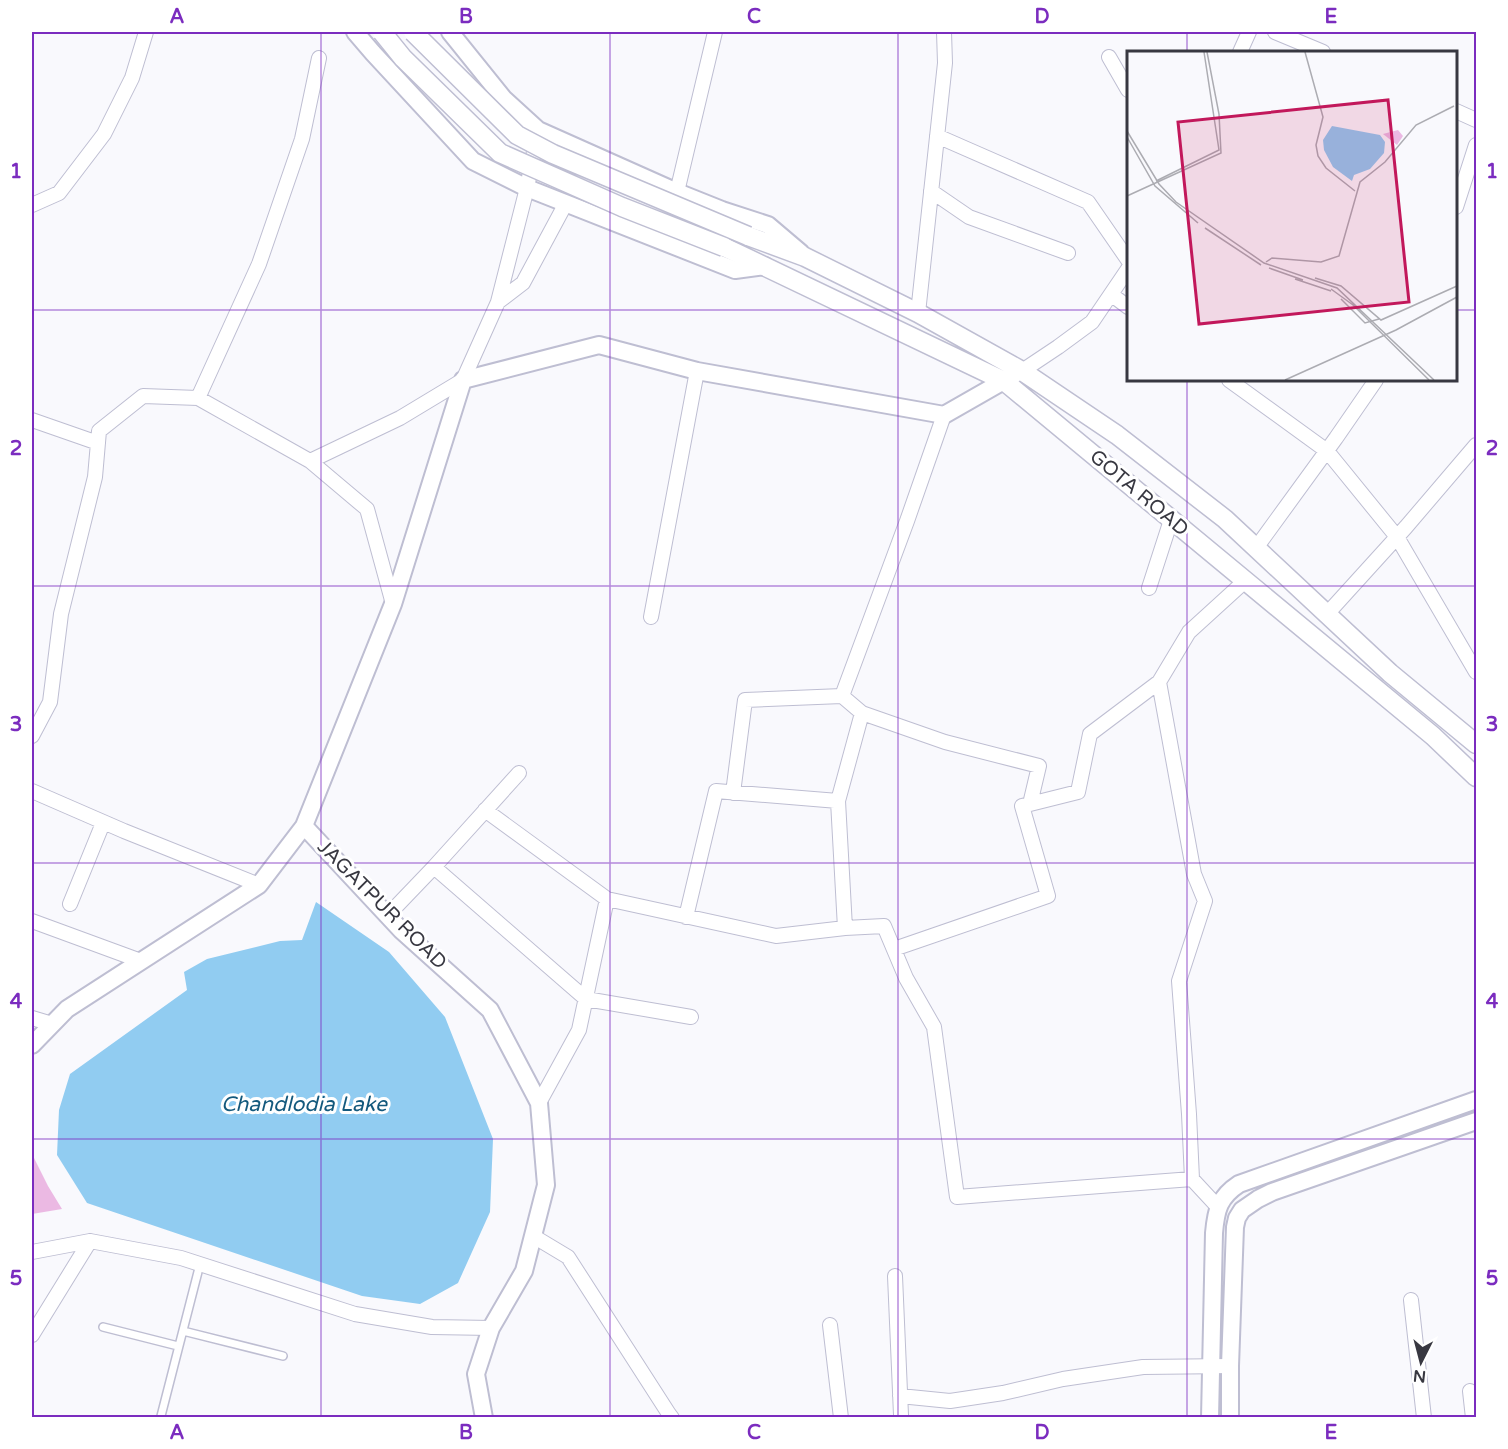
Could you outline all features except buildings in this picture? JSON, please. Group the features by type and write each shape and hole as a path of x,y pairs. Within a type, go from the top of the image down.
{"main road":[{"name":"GOTA ROAD","path":"382,32 403,58 500,153 622,207 724,247 1004,381 1433,736 1476,777"},
{"name":"GOTA ROAD","path":"413,32 517,135 553,154 748,236 805,257 918,313 1022,371 1117,435 1225,519 1389,673 1476,744"}],"street":[{"path":"32,205 59,193 104,134 132,78 146,32"},
{"path":"355,32 472,161 527,188 735,270 765,266"},
{"path":"450,32 504,99 538,130 677,192 768,225 805,257"},
{"path":"677,192 715,32"},
{"path":"918,313 945,63 944,32"},
{"path":"1240,51 1249,32"},
{"path":"1275,32 1321,51"},
{"path":"1109,57 1127,88"},
{"path":"198,398 259,264 302,139 320,58"},
{"path":"1457,112 1476,120"},
{"path":"463,380 498,302 527,188 538,130"},
{"path":"937,136 1088,202 1127,259"},
{"path":"1457,201 1476,145"},
{"path":"931,191 969,217 1068,253"},
{"path":"498,302 523,283 566,203"},
{"path":"842,696 944,416 1022,371 1092,322 1127,271"},
{"path":"1112,295 1127,306"},
{"path":"310,460 400,418 463,380 599,345 697,371 944,416"},
{"path":"651,617 697,371"},
{"name":"JAGATPUR ROAD","path":"463,380 393,604 304,826 400,930 490,1010 539,1103 546,1185 524,1271 491,1328 477,1374 484,1418"},
{"path":"1230,381 1328,451 1397,537 1476,669"},
{"path":"1256,548 1328,451 1375,381"},
{"path":"32,736 50,702 61,614 94,477 99,430 143,396 198,398 310,460 367,509 393,604"},
{"path":"32,420 98,443"},
{"path":"1327,614 1476,445"},
{"path":"1149,588 1171,520"},
{"path":"894,949 1048,896 1022,806 1078,792 1090,734 1159,682 1189,632 1245,581"},
{"path":"1159,682 1194,874 1205,901 1179,981 1189,1114 1191,1179 1218,1207"},
{"path":"733,793 745,700 842,696 862,712 945,742 1038,766 1030,804"},
{"path":"845,928 838,801 862,712"},
{"path":"388,915 519,773"},
{"path":"32,791 103,823 259,885"},
{"path":"686,916 716,792 838,801"},
{"path":"485,810 607,899 776,936 884,926 906,978 934,1027 957,1197 1191,1179"},
{"path":"70,904 103,823"},
{"path":"32,1045 67,1009 259,885 304,826"},
{"path":"434,867 586,999 691,1017"},
{"path":"539,1103 579,1029 607,899"},
{"path":"32,921 141,961"},
{"path":"32,1018 52,1024"},
{"path":"1210,1418 1214,1233 1218,1207 1225,1195 1239,1184 1476,1100"},
{"path":"1230,1418 1235,1227 1242,1210 1258,1199 1288,1186 1476,1121"},
{"path":"533,1236 568,1257 672,1418"},
{"path":"32,1252 90,1241 181,1258 355,1314 432,1327 491,1328"},
{"path":"32,1335 90,1241"},
{"path":"895,1276 900,1417"},
{"path":"1411,1300 1424,1418"},
{"path":"830,1325 841,1418"},
{"path":"900,1396 950,1401 1063,1379 1143,1367 1230,1366"},
{"path":"1470,1391 1473,1418"}],"lane":[{"path":"161,1416 200,1264"},
{"path":"103,1327 178,1346"},
{"path":"183,1331 283,1356"}],"shaded area":[{"path":"32,1154 48,1186 62,1209 32,1214"}],"water":[{"name":"Chandlodia Lake","path":"316,902 389,952 445,1017 493,1139 490,1212 458,1283 420,1304 362,1296 87,1203 57,1155 59,1110 70,1074 187,990 184,972 207,959 280,941 302,940"}]}
